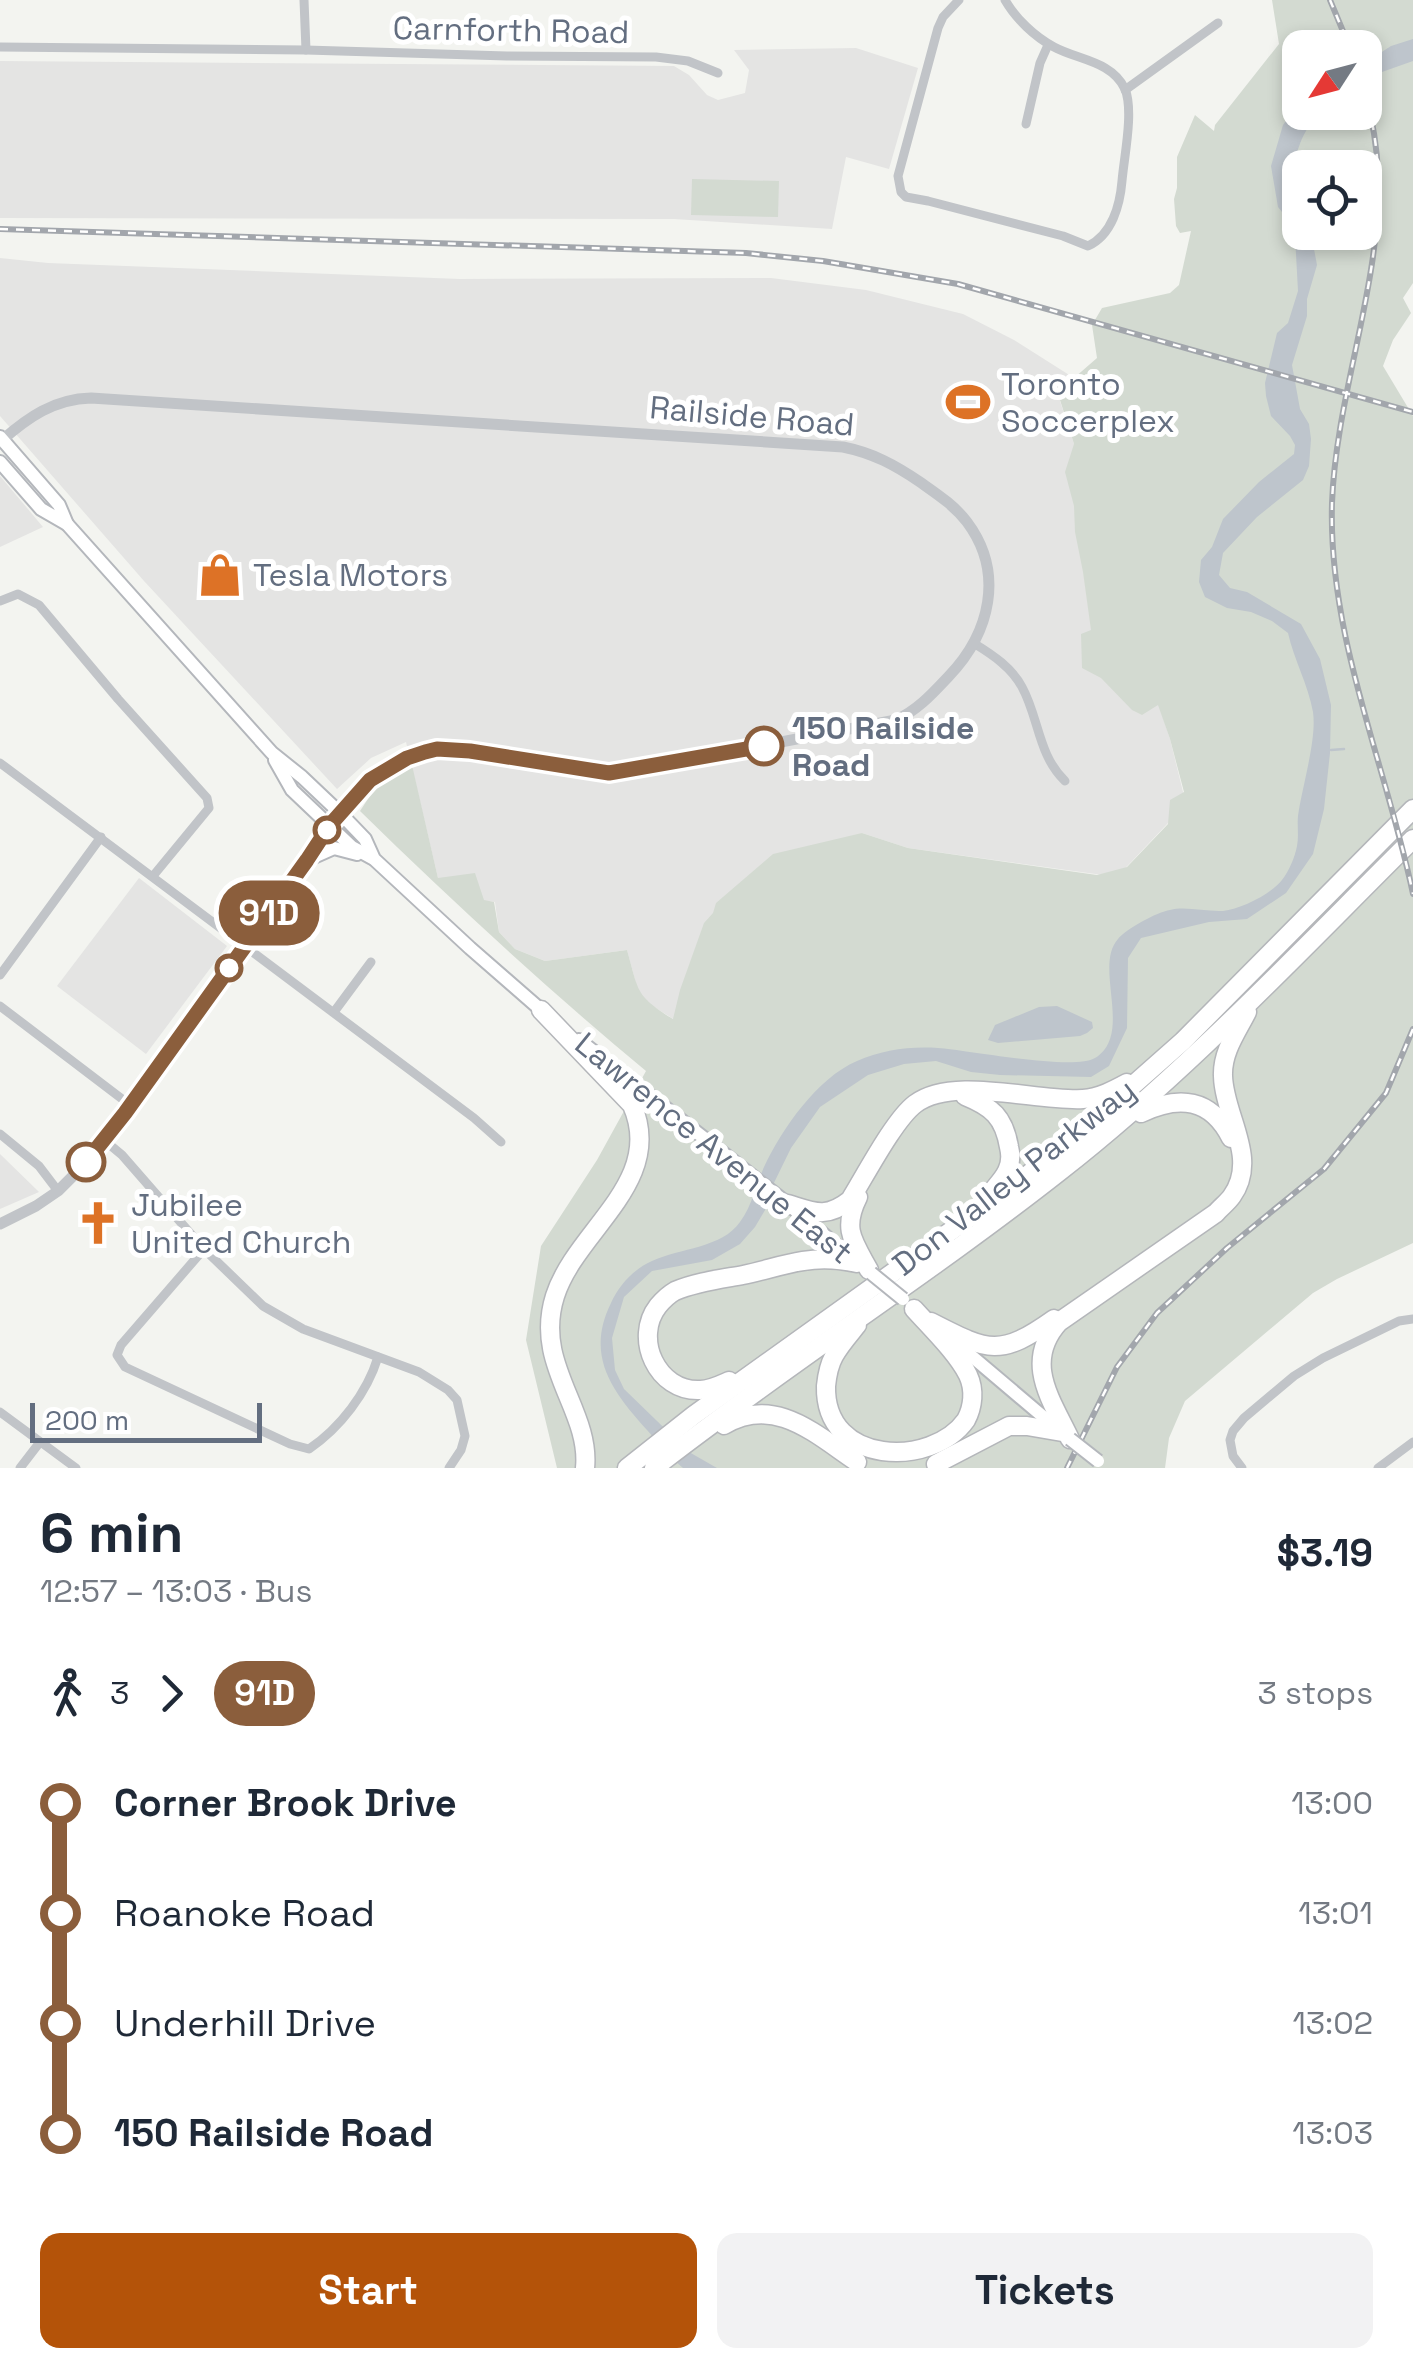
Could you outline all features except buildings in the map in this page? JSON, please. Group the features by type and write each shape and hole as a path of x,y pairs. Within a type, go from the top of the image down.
{"highway":[{"name":"Don Valley Parkway","path":"629,1466 1071,1140 1183,1040 1413,809"},
{"name":"Don Valley Parkway","path":"654,1468 1042,1185 1118,1125 1183,1067 1413,839"},
{"path":"1066,1435 1041,1374 1044,1343 1059,1322 1216,1212 1232,1196 1239,1181 1242,1154 1222,1075 1226,1052 1254,998"},
{"path":"540,1010 632,1104 640,1139 638,1162 628,1185 564,1275 554,1298 551,1347 582,1436 585,1468"},
{"path":"788,1204 815,1212 838,1209 850,1200 902,1116 930,1096 956,1090 1084,1099 1114,1090 1153,1068"},
{"path":"863,1267 849,1225 851,1213 907,1120 924,1104 964,1096 998,1116 1011,1156 1007,1172 980,1209"},
{"path":"931,1322 982,1345 1006,1346 1028,1338 1216,1202 1234,1179 1236,1164 1230,1135 1216,1115 1200,1105 1175,1101 1118,1125"},
{"path":"757,1369 710,1388 680,1386 652,1360 647,1336 651,1316 666,1297 688,1287 806,1260 831,1259 863,1267"},
{"path":"868,1311 833,1357 826,1376 830,1416 854,1448 874,1459 914,1462 945,1447 963,1427 972,1409 970,1378 909,1304"},
{"path":"696,1436 744,1416 766,1413 788,1418 872,1468"},
{"path":"926,1468 1009,1426 1066,1435"}],"main road":[{"name":"Lawrence Avenue East","path":"1,439 59,504 67,524"},
{"name":"Lawrence Avenue East","path":"0,462 41,508 67,524 272,754 302,777 365,839 374,859"},
{"name":"Lawrence Avenue East","path":"272,754 292,790 540,1010 788,1204 1102,1464"},
{"path":"307,860 334,848 374,859"}],"street":[{"path":"304,0 306,50"},
{"path":"959,0 942,17 938,28 898,176 901,192 914,200 1063,236 1088,246 1100,239 1118,208 1128,119 1125,90 1097,63 1048,44 1018,19 1004,0"},
{"path":"1125,90 1218,23"},
{"path":"1026,124 1048,44"},
{"name":"Carnforth Road","path":"0,48 656,56 688,61 718,73"},
{"name":"Railside Road","path":"0,1224 36,1206 82,1167 130,1106 330,825 378,774 414,755 437,749 609,773 896,720 910,714 958,667 975,644 989,596 986,561 975,534 960,513 895,466 863,451 811,444 92,398 70,399 36,412 1,439"},
{"path":"0,601 18,594 39,605 207,798 209,808 153,876"},
{"path":"975,644 1018,680 1047,758 1064,781"},
{"path":"0,763 484,1125 501,1142"},
{"path":"0,975 101,838"},
{"path":"334,1012 371,962"},
{"path":"0,1006 130,1106"},
{"path":"0,1134 39,1166 58,1190"},
{"path":"104,1140 254,1299 303,1330 419,1372 448,1390 457,1400 465,1436 461,1450 448,1468"},
{"path":"204,1249 121,1345 116,1355 125,1367 309,1450 356,1402 378,1357"},
{"path":"1242,1468 1230,1440 1244,1418 1313,1364 1399,1321 1413,1319"},
{"path":"0,1412 76,1468"},
{"path":"20,1468 40,1442"},
{"path":"1378,1468 1413,1442"}],"shaded area":[{"path":"1272,0 1413,0 1413,283 1403,298 1411,313 1393,340 1383,366 1413,416 1413,1243 1313,1293 1185,1401 1169,1438 1165,1468 557,1468 526,1340 541,1246 597,1160 646,1071 500,944 360,811 381,779 412,765 438,878 475,873 484,900 494,902 499,932 515,949 545,961 627,950 640,991 673,1019 704,923 716,903 773,854 862,833 908,848 1097,875 1127,867 1168,824 1170,800 1184,792 1158,705 1142,715 1101,678 1082,668 1081,634 1091,630 1074,506 1065,472 1074,444 1060,400 1074,378 1097,358 1092,325 1102,308 1170,293 1179,285 1191,231 1180,233 1176,226 1177,157 1195,115 1214,131 1279,44"},
{"path":"1413,39 1413,61 1382,72 1382,52"},
{"path":"856,48 918,68 889,169 846,157 832,229 674,219 0,218 0,61 674,66 718,100 745,93 749,70 734,50"},
{"path":"1282,128 1307,130 1298,150 1282,150 1282,212 1271,166"},
{"path":"692,179 779,181 778,217 691,215"},
{"path":"1296,250 1314,250 1317,265 1292,365 1300,409 1309,424 1309,466 1303,480 1257,517 1223,553 1219,575 1230,588 1247,592 1301,624 1320,659 1331,705 1330,753 1324,809 1313,854 1286,893 1247,919 1209,922 1141,938 1128,958 1127,1028 1109,1066 1091,1077 1000,1075 971,1072 936,1061 904,1064 868,1075 820,1107 791,1148 770,1191 768,1205 740,1244 712,1260 652,1271 624,1297 612,1338 615,1370 624,1389 689,1452 717,1468 683,1468 634,1416 606,1372 601,1340 611,1303 639,1268 732,1231 748,1209 781,1137 802,1106 828,1079 857,1061 907,1048 1065,1062 1095,1058 1112,1033 1109,966 1111,951 1122,935 1150,917 1170,910 1223,911 1247,904 1285,876 1297,846 1298,816 1313,736 1308,692 1288,633 1272,621 1205,597 1199,582 1201,560 1212,547 1223,519 1294,454 1290,436 1271,416 1265,383 1277,333 1288,323 1298,291"},
{"path":"0,258 460,279 771,278 866,290 963,314 1074,378 1060,401 1170,739 1186,804 1117,877 908,848 862,833 683,1005 675,1020 646,1002 638,991 627,950 545,961 515,949 499,932 495,902 484,901 438,878 406,742 371,758 337,789 144,581 0,416"},
{"path":"0,476 43,527 0,547"},
{"path":"139,878 227,946 146,1054 57,986"},
{"path":"1057,1006 1092,1022 1093,1028 1080,1036 998,1043 988,1040 995,1025 1039,1007"},
{"path":"0,1154 39,1192 0,1209"}],"waterway":[{"path":"1331,750 1344,749"}],"railway":[{"path":"1330,0 1342,30"},
{"path":"1373,130 1377,215 1335,462 1333,553 1349,652 1413,894"},
{"path":"0,229 746,253 823,261 958,284 1413,412"},
{"path":"1067,1468 1117,1367 1157,1313 1227,1248 1324,1169 1386,1093 1413,1029"}],"bus line":[{"name":"91D","path":"86,1162 330,825 378,774 414,755 437,749 609,773 764,746"}],"place":[{"name":"Toronto Soccerplex","path":"968,402"},
{"name":"Tesla Motors","path":"220,575"},
{"name":"150 Railside Road","path":"764,746"},
{"name":"Jubilee United Church","path":"98,1223"}]}
